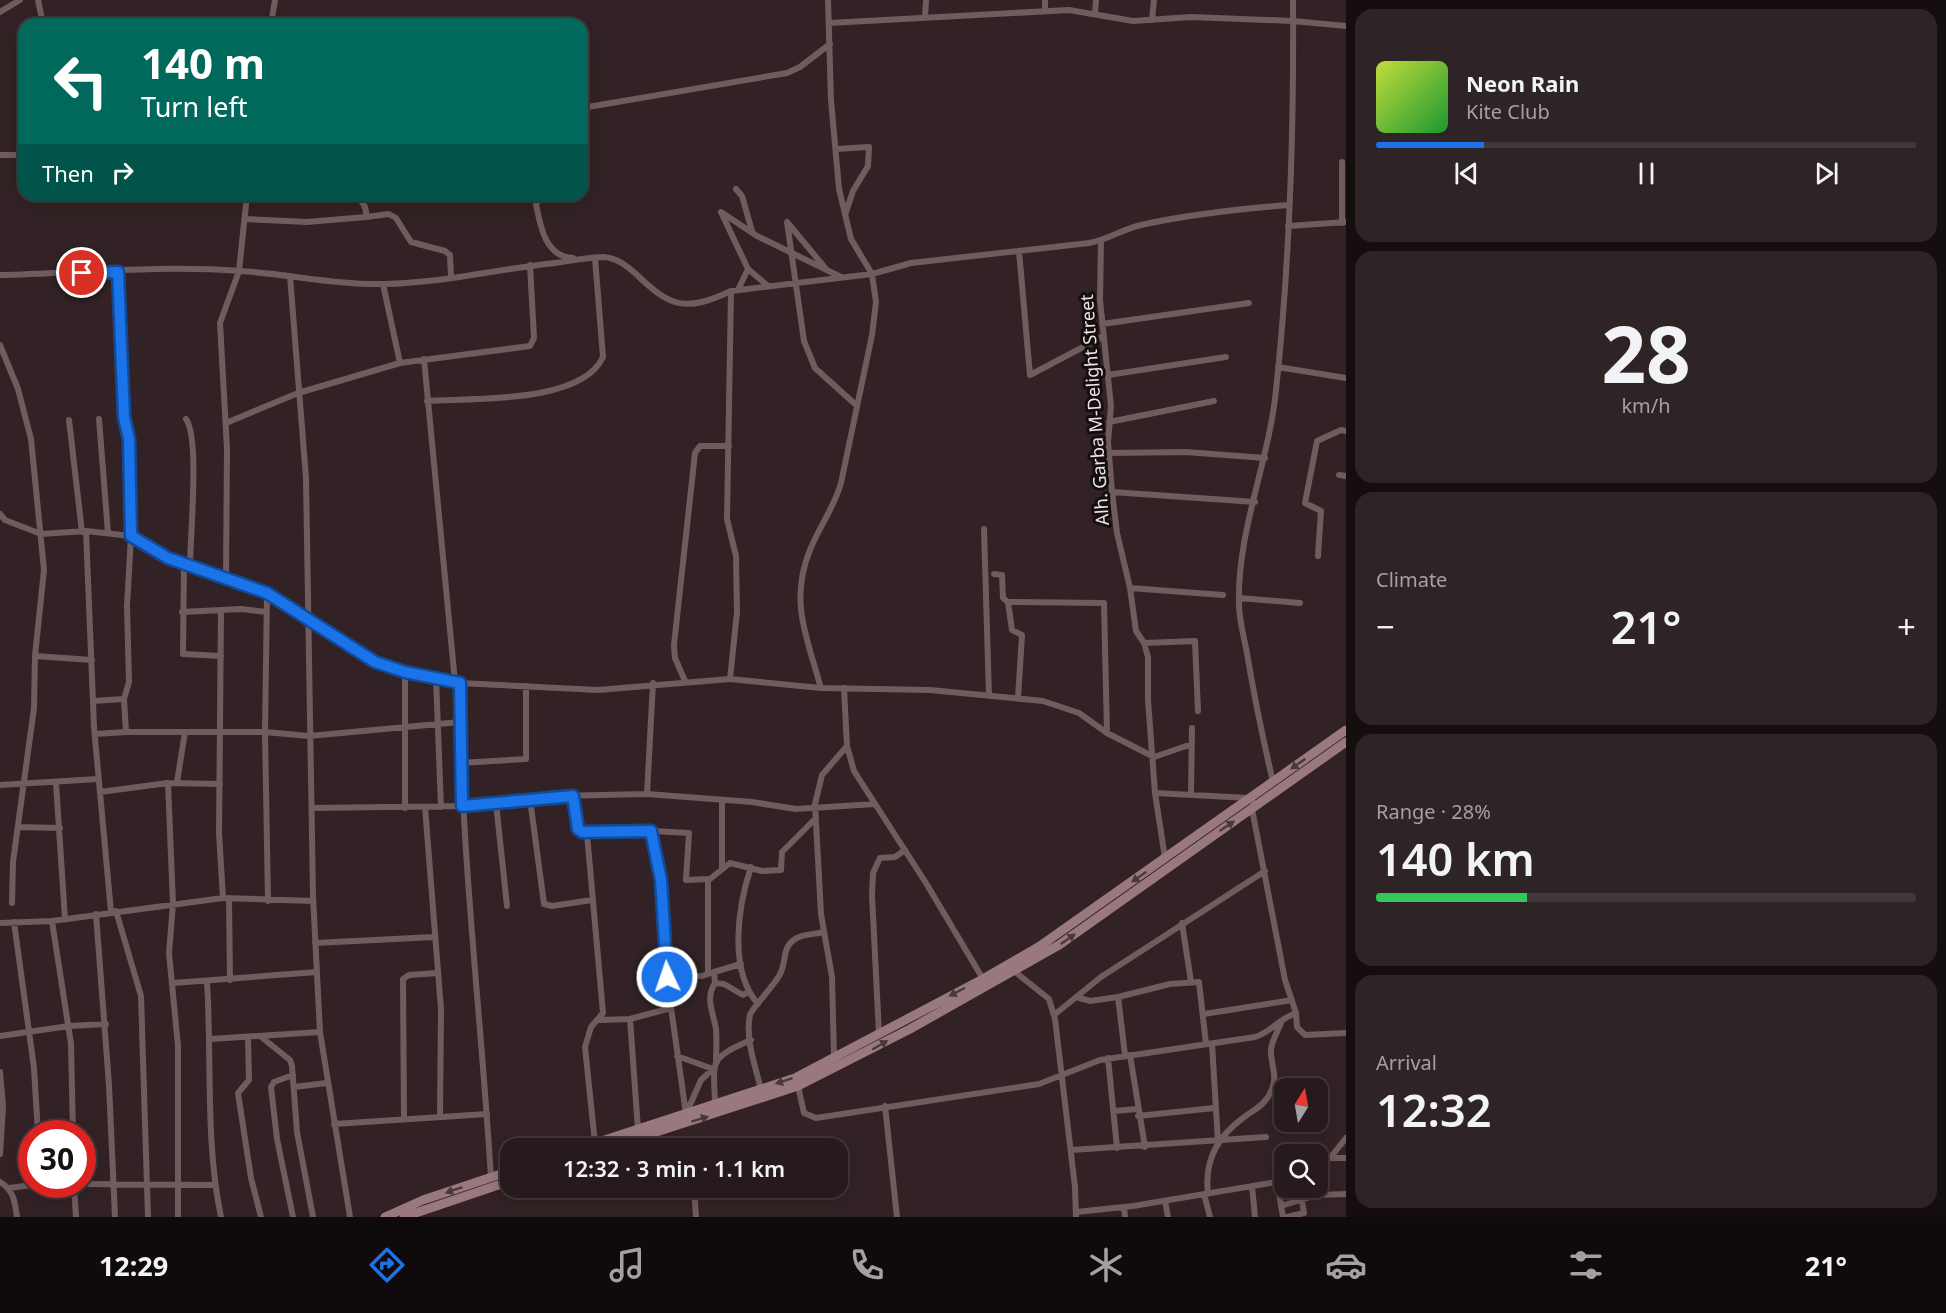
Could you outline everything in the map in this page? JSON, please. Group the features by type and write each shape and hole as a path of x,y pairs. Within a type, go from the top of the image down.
{"main road":[{"path":"610,1138 795,1078 983,979 1040,946 1346,730"},
{"path":"637,1138 798,1086 837,1068 1014,971 1104,914 1346,742"},
{"path":"385,1217 423,1200 500,1175"},
{"path":"404,1217 427,1213 500,1186"}],"street":[{"path":"0,12 20,0"},
{"path":"38,0 42,18"},
{"path":"272,18 275,0"},
{"path":"821,688 800,616 800,583 810,548 835,502 876,311 872,274 851,239 845,216 836,149 828,0"},
{"path":"925,17 926,0"},
{"path":"1045,0 1045,11"},
{"path":"1095,14 1096,0"},
{"path":"1152,20 1154,0"},
{"path":"1273,782 1254,699 1239,598 1244,540 1265,458 1278,367 1288,226 1293,0"},
{"path":"830,23 1081,10 1133,21 1191,17 1293,21 1346,26"},
{"path":"588,107 787,73 800,67 830,44"},
{"path":"836,149 869,147 868,166 853,191 845,216"},
{"path":"0,155 18,155"},
{"path":"1288,226 1344,223 1342,162"},
{"path":"736,189 742,196 752,231"},
{"path":"226,579 226,423 220,323 240,271 246,201"},
{"path":"362,201 367,209 366,217"},
{"path":"538,201 536,204 542,235 549,244 567,258 614,259 626,265 650,288 680,305 691,306 708,302 734,290 872,274 911,264 1101,241 1139,225 1224,210 1288,205"},
{"path":"769,286 748,269 721,212 793,254 841,278"},
{"path":"245,219 307,222 389,214 396,218 411,242 445,251 450,255 450,277"},
{"path":"826,269 787,222 804,341 815,368 855,404"},
{"name":"Alh. Garba M-Delight Street","path":"1101,241 1102,324 1108,375 1112,492 1117,533 1131,588 1136,631 1144,643 1149,667 1148,700 1155,793 1165,858"},
{"path":"1019,251 1030,375 1104,336"},
{"path":"0,275 240,271 319,281 383,284 595,258"},
{"path":"427,401 517,396 565,387 599,366 603,357 595,258"},
{"path":"226,423 298,393 400,363 530,346 534,338 530,265"},
{"path":"730,679 736,612 736,556 727,519 734,290 748,269"},
{"path":"118,272 124,417 129,439 131,536 127,606 129,682 124,699 126,732"},
{"path":"290,276 306,478 313,901 320,1032 350,1217"},
{"path":"383,284 400,363"},
{"path":"1102,324 1249,303"},
{"path":"0,345 18,389 31,439 41,534 43,587 35,656 34,708 13,862 12,903"},
{"path":"1108,375 1226,357"},
{"path":"424,360 457,682 462,806 491,1178"},
{"path":"1278,367 1346,378"},
{"path":"1109,422 1214,400"},
{"path":"99,419 108,533"},
{"path":"186,419 190,424 193,456 182,612 183,654 221,656"},
{"path":"69,420 84,531 95,735 113,911 141,996 148,1217"},
{"path":"1318,556 1321,511 1305,503 1317,441 1346,430"},
{"path":"685,681 675,658 674,645 696,450 700,446 729,446"},
{"path":"1109,453 1186,452 1265,458"},
{"path":"1112,492 1255,502"},
{"path":"0,514 5,520 41,534 84,531 131,536 187,565 267,593 375,662 405,672 436,678 457,682 598,690 653,683 730,679 821,688 930,690 1018,698 1061,706 1079,713 1107,733 1154,756 1191,744"},
{"path":"984,529 990,696"},
{"path":"994,574 1002,575 1003,598 1008,602 1104,603 1107,733"},
{"path":"1131,588 1223,595"},
{"path":"267,593 265,732 268,901"},
{"path":"1239,598 1300,603"},
{"path":"1008,602 1012,630 1022,635 1018,698"},
{"path":"182,612 221,610 266,612"},
{"path":"221,610 220,784 230,980"},
{"path":"1144,643 1195,641 1198,711"},
{"path":"35,656 92,660"},
{"path":"405,672 405,808"},
{"path":"436,678 441,807"},
{"path":"647,794 653,683"},
{"path":"460,763 526,759 526,686"},
{"path":"844,688 847,746 854,771 906,850 983,979"},
{"path":"93,701 124,699"},
{"path":"95,735 126,732 265,732 309,736 460,722"},
{"path":"1191,793 1192,728"},
{"path":"177,782 185,732"},
{"path":"834,1057 832,977 824,932 815,808 822,775 847,746"},
{"path":"0,785 99,779"},
{"path":"100,792 177,782 220,784"},
{"path":"57,783 65,919"},
{"path":"168,783 174,904 169,936 178,1046 178,1217"},
{"path":"1155,793 1191,793 1249,798 1254,807 1285,980 1296,1013 1298,1027 1305,1035 1346,1033"},
{"path":"312,808 441,807 573,796 647,794 753,802 783,808 875,804"},
{"path":"573,796 578,829 587,834 651,831 689,833 686,880 708,879 729,863 762,871 781,870 782,852 816,818"},
{"path":"530,799 544,904 552,906 592,900"},
{"path":"722,800 722,869"},
{"path":"496,802 507,906"},
{"path":"425,807 441,1009 440,1116"},
{"path":"19,827 60,828"},
{"path":"651,831 661,880 667,977 686,1114"},
{"path":"587,834 603,997 603,1013 600,1020 591,1027 585,1047 594,1138"},
{"path":"879,1034 872,896 873,873 880,858 895,857 906,850"},
{"path":"751,867 740,906 741,964 748,992 758,1004"},
{"path":"1054,1015 1101,977 1265,871"},
{"path":"708,879 711,973 715,983"},
{"path":"0,923 52,921 113,911 226,898 313,901"},
{"path":"96,914 106,1024 115,1217"},
{"path":"52,921 69,1026 72,1120"},
{"path":"14,922 27,1032 34,1068 37,1120"},
{"path":"1182,923 1191,982"},
{"path":"760,1089 751,1040 750,1016 771,991 783,971 784,952 796,938 824,932"},
{"path":"315,943 434,937"},
{"path":"667,977 711,973 741,964"},
{"path":"1014,971 1049,999 1054,1015 1071,1150 1076,1214 1276,1182 1285,1217 1304,1213 1302,1201"},
{"path":"173,983 317,972"},
{"path":"404,1118 403,979 409,975 438,973"},
{"path":"207,982 211,1039 209,1118 214,1185 220,1217"},
{"path":"1076,997 1090,1001 1118,997 1161,986 1198,982 1209,1044 1218,1142"},
{"path":"715,983 724,984 743,995 748,992"},
{"path":"715,983 710,991 710,1006 716,1030 715,1104"},
{"path":"1118,997 1145,1147"},
{"path":"1204,1014 1292,1000"},
{"path":"600,1020 630,1019 671,1008"},
{"path":"798,1086 804,1113 816,1118 1039,1084 1090,1062 1108,1058 1262,1035 1282,1019 1296,1013"},
{"path":"630,1019 638,1129"},
{"path":"1210,1217 1206,1193 1208,1163 1218,1142 1242,1119 1263,1105 1272,1088 1275,1071 1271,1046 1282,1019"},
{"path":"0,1036 69,1026 106,1024"},
{"path":"211,1039 320,1032"},
{"path":"260,1036 290,1060 297,1132 313,1217"},
{"path":"248,1037 249,1080 238,1093 251,1178 261,1217"},
{"path":"686,1114 701,1080 733,1048 751,1040"},
{"path":"677,1056 714,1066"},
{"path":"1108,1058 1117,1148"},
{"path":"0,1072 3,1106 0,1154"},
{"path":"293,1075 274,1082 271,1087 277,1139 293,1217"},
{"path":"294,1087 327,1083"},
{"path":"885,1106 897,1217"},
{"path":"1138,1116 1214,1108"},
{"path":"1114,1111 1137,1109"},
{"path":"334,1124 487,1114"},
{"path":"649,1134 652,1138"},
{"path":"1071,1150 1145,1147 1266,1137"},
{"path":"1330,1158 1346,1138"},
{"path":"1330,1158 1346,1158"},
{"path":"0,1182 9,1188 14,1197 17,1217"},
{"path":"96,1184 214,1185"},
{"path":"1252,1186 1255,1217"},
{"path":"9,1188 18,1187"},
{"path":"1328,1195 1346,1194"},
{"path":"75,1198 76,1217"},
{"path":"694,1198 696,1217"},
{"path":"1281,1206 1311,1198"},
{"path":"1165,1201 1168,1217"},
{"path":"1124,1207 1125,1217"}],"route":[{"path":"82,273 118,272 124,417 129,439 131,536 168,558 267,593 375,662 405,672 460,683 462,806 573,796 578,829 582,832 587,834 612,831 651,831 661,880 667,977"}]}
